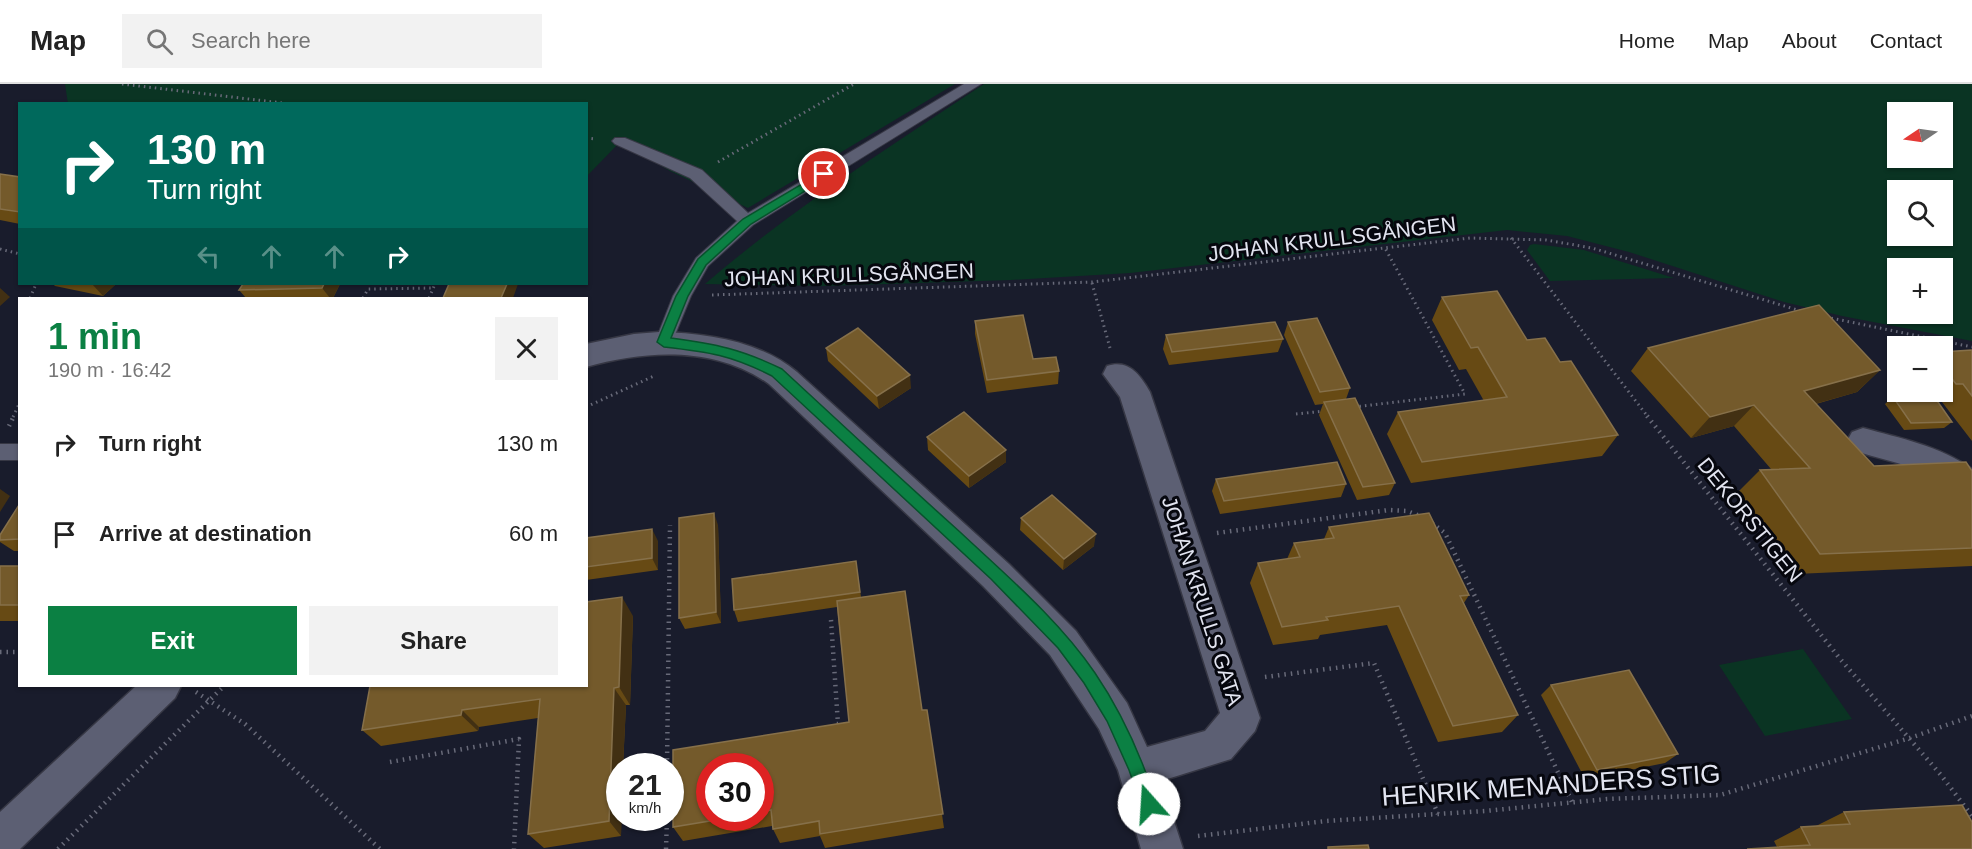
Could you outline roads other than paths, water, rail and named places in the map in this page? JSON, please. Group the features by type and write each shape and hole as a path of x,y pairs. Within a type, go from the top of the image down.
{"street":[{"path":"588,356 635,344 664,342 718,349 750,359 777,373 996,575 1063,643 1113,716 1137,769 1161,845"},
{"name":"JOHAN KRULLS GATA","path":"1118,374 1134,392 1241,718 1216,746 1137,769"},
{"path":"1863,441 1941,466 1962,478 1972,490"},
{"path":"0,840 178,688"}],"lane":[{"path":"664,342 682,296 702,262 747,221 974,84"},
{"path":"620,141 696,174 747,221"},
{"path":"0,452 18,452"}]}
